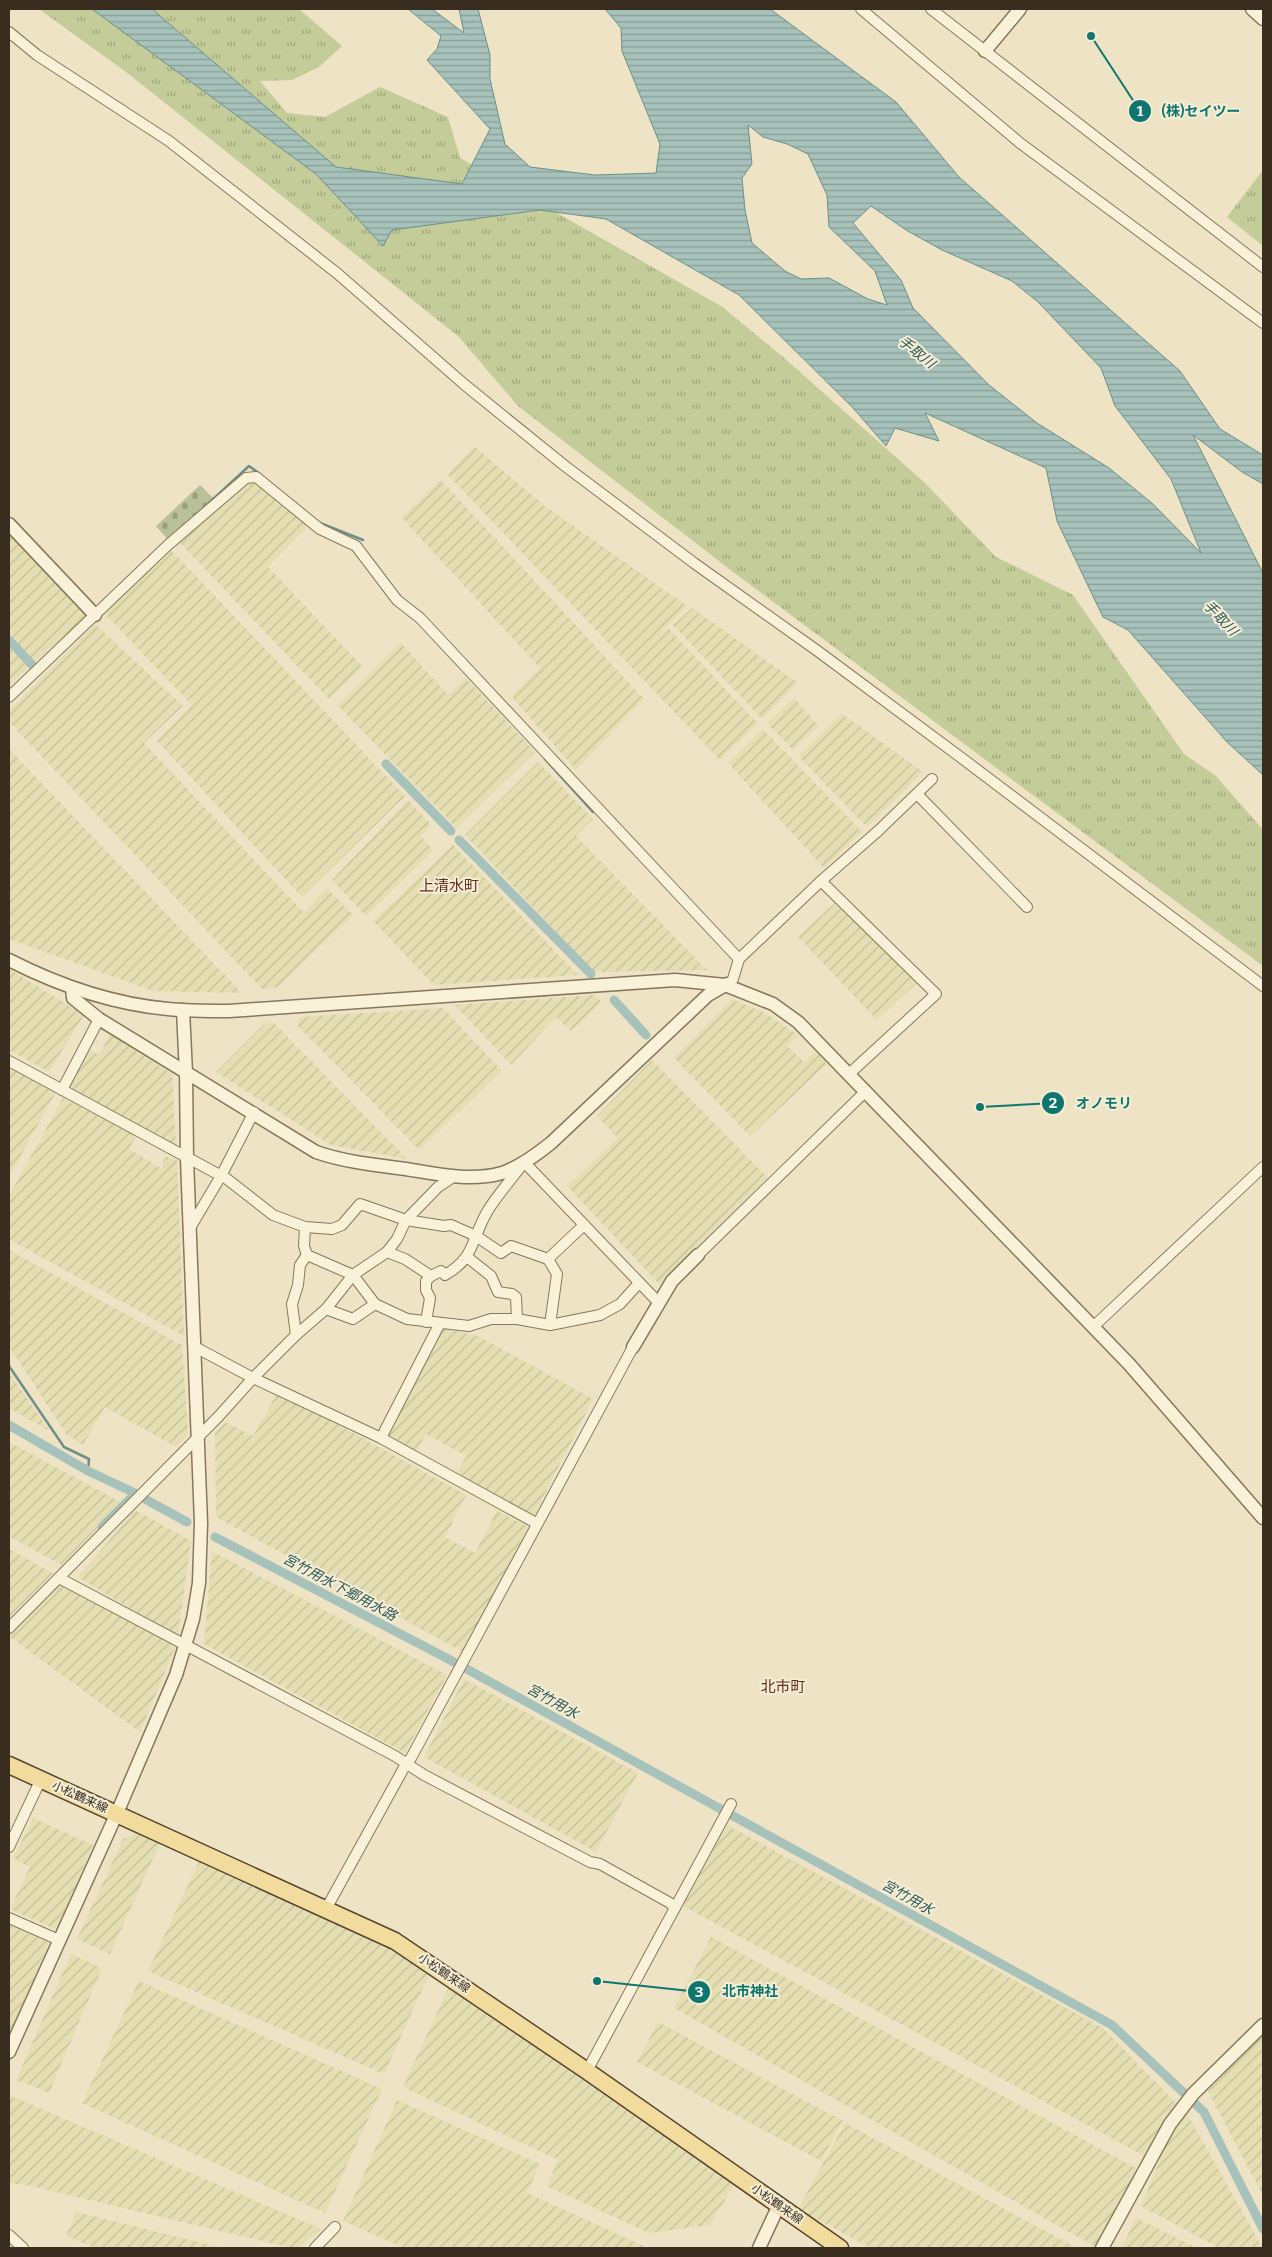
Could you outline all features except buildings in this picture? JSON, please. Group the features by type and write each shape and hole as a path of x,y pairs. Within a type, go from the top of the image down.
{"main road":[{"name":"小松鶴来線","path":"9,1765 395,1941 587,2071 840,2248"}],"street":[{"path":"861,9 1020,143 1263,323"},
{"path":"931,9 1263,267"},
{"path":"985,51 1020,9"},
{"path":"1252,9 1263,19"},
{"path":"9,32 37,55 169,141 338,274 465,385 565,466 694,563 820,652 1263,986"},
{"path":"9,697 176,539 246,478 256,477 320,529 356,546 397,600 420,618 739,959"},
{"path":"9,524 95,615"},
{"path":"72,988 73,998 100,1019 186,1073 254,1112 316,1152 334,1158 453,1177 491,1175 524,1162 551,1143 708,994 729,982 739,959 932,780"},
{"path":"917,794 1027,907"},
{"path":"821,881 936,994 849,1074"},
{"path":"9,960 72,988 114,999 167,1009 183,1010 229,1011 675,980 729,982 773,1004 798,1022 1129,1364 1263,1518"},
{"path":"9,2052 117,1813 176,1675 186,1646 194,1610 200,1566 199,1436 187,1159 183,1010"},
{"path":"62,1090 100,1019"},
{"path":"9,1061 221,1176 273,1215 305,1227 332,1229 342,1225 360,1204 406,1220 444,1226 451,1225 476,1236 502,1253 511,1246 548,1259 557,1274 550,1325"},
{"path":"326,1909 411,1758 536,1523 658,1302 672,1281 866,1091"},
{"path":"190,1228 221,1176 254,1112"},
{"path":"524,1162 658,1302"},
{"path":"426,1322 430,1298 426,1280 441,1271 445,1275 459,1267 467,1257 488,1211 524,1162"},
{"path":"1093,1327 1263,1167"},
{"path":"9,1628 199,1436 253,1378 296,1335 326,1309 353,1275 387,1252 397,1239 406,1220 438,1187 453,1177"},
{"path":"548,1259 584,1225"},
{"path":"305,1227 304,1246 307,1255 353,1275 374,1304 406,1319 469,1326 491,1319 517,1319 550,1325 600,1315 620,1303 639,1283"},
{"path":"387,1252 405,1259 431,1276"},
{"path":"296,1335 292,1304 298,1285 300,1265 307,1255"},
{"path":"467,1257 491,1276 498,1292 512,1294 516,1297 517,1319"},
{"path":"326,1309 353,1320 374,1304"},
{"path":"381,1438 440,1323"},
{"path":"195,1347 253,1378 381,1438 536,1523"},
{"path":"59,1578 590,1862 600,1864 670,1903 675,1908"},
{"path":"9,1847 41,1779"},
{"path":"587,2071 731,1804"},
{"path":"9,1918 59,1940"},
{"path":"1102,2248 1170,2124 1193,2094 1263,2025"},
{"path":"759,2248 779,2205"},
{"path":"315,2248 336,2227"},
{"path":"9,2235 23,2248"}],"shaded area":[{"path":"475,447 545,506 687,606 648,646 668,628 758,724 720,760 447,474"},
{"path":"441,480 644,699 576,770 511,696 540,668 401,517"},
{"path":"247,483 257,484 308,526 268,567 363,667 329,699 180,543"},
{"path":"9,534 86,616 9,685"},
{"path":"172,551 405,796 302,897 157,741 192,705 104,613"},
{"path":"692,608 798,683 762,719 673,625"},
{"path":"95,624 183,706 144,743 304,913 327,888 353,915 278,987 262,989 9,722 9,710"},
{"path":"400,642 448,695 466,678 535,752 457,828 337,705"},
{"path":"794,698 819,726 793,750 767,723"},
{"path":"841,713 923,772 867,827 798,756"},
{"path":"763,729 862,832 824,868 728,763"},
{"path":"9,749 242,993 153,991 9,939"},
{"path":"538,762 593,819 576,836 707,970 594,972 465,835"},
{"path":"408,800 431,825 421,836 433,851 366,916 332,880"},
{"path":"453,845 578,975 434,985 373,921"},
{"path":"839,899 918,982 877,1020 798,937"},
{"path":"9,969 84,1015 49,1072 9,1050"},
{"path":"594,995 602,1002 571,1031 556,1017 511,1065 455,1005"},
{"path":"732,999 763,1012 798,1035 787,1046 804,1062 816,1051 827,1064 750,1136 674,1058"},
{"path":"443,1008 502,1071 419,1150 298,1026 299,1017"},
{"path":"273,1022 407,1159 331,1145 216,1072 264,1024"},
{"path":"110,1034 172,1074 176,1148 67,1087 88,1049 99,1055"},
{"path":"652,1060 768,1178 660,1285 567,1186 618,1138 597,1116"},
{"path":"9,1067 56,1092 9,1177"},
{"path":"63,1098 136,1136 129,1149 162,1169 165,1156 177,1160 184,1336 9,1239 9,1196"},
{"path":"9,1250 182,1345 188,1435 176,1447 105,1407 83,1445 66,1434 9,1346"},
{"path":"443,1328 478,1336 593,1399 534,1515 457,1474 466,1456 426,1434 416,1451 386,1435"},
{"path":"9,1372 48,1429 48,1430 9,1408"},
{"path":"278,1392 466,1495 445,1537 475,1553 497,1511 528,1527 463,1652 216,1517 215,1432 226,1422 253,1436"},
{"path":"9,1442 122,1503 61,1565 9,1536"},
{"path":"135,1510 191,1541 178,1637 78,1577"},
{"path":"9,1549 53,1573 9,1618"},
{"path":"212,1551 447,1675 405,1753 204,1644"},
{"path":"63,1584 176,1646 140,1732 10,1637 9,1633 57,1586"},
{"path":"464,1679 638,1773 596,1852 424,1757"},
{"path":"33,1818 93,1845 57,1930 10,1909 30,1867 13,1858"},
{"path":"727,1825 1103,2028 1176,2103 1146,2157 683,1906"},
{"path":"140,1831 161,1841 110,1954 77,1939 123,1839"},
{"path":"200,1859 399,1947 431,1970 384,2074 148,1971"},
{"path":"9,1925 49,1943 9,2035"},
{"path":"711,1937 1139,2170 1097,2248 674,2008"},
{"path":"71,1954 102,1968 49,2093 16,2080"},
{"path":"139,1981 382,2089 325,2213 82,2103"},
{"path":"451,1982 735,2183 710,2225 649,2233 547,2186 558,2160 403,2087"},
{"path":"658,2022 843,2121 821,2161 637,2062"},
{"path":"1263,2035 1263,2196 1208,2091"},
{"path":"9,2095 321,2229 297,2248 292,2248 26,2185 9,2183"},
{"path":"397,2100 540,2164 527,2193 648,2248 404,2248 343,2221"},
{"path":"1185,2112 1263,2248 1219,2248 1141,2206 1172,2130"},
{"path":"845,2123 1077,2248 871,2248 798,2209"},
{"path":"76,2212 223,2248 96,2248 66,2236"},
{"path":"1136,2218 1197,2248 1121,2248"}],"green space":[{"path":"39,9 299,9 342,46 319,67 292,80 260,81 287,113 325,117 380,87 448,117 460,158 721,306 783,357 925,483 996,557 1073,595 1184,754 1216,776 1263,830 1263,966 737,575 518,406 458,336 126,72"},
{"path":"1263,170 1263,246 1227,217"},
{"path":"200,485 214,499 168,540 156,526"}],"water":[{"name":"手取川","path":"92,9 152,9 336,167 462,184 490,129 427,60 437,49 441,36 408,9 432,9 464,33 459,9 478,9 490,55 490,79 505,144 530,167 595,175 656,173 660,144 622,51 621,28 605,9 770,9 896,102 959,177 1180,371 1220,429 1263,455 1263,484 1242,472 1193,435 1263,573 1263,775 1227,742 1128,630 1103,617 1057,521 1046,468 925,413 939,441 895,428 886,446 853,408 739,295 606,219 540,210 392,230 383,246 316,174","holes":["748,125 763,137 787,144 808,154 827,195 829,227 875,271 887,305 868,299 829,278 801,279 785,271 752,243 745,210 742,178 752,164","871,206 906,230 942,250 1012,281 1038,302 1101,368 1115,406 1171,479 1201,553 1153,504 1109,468 1037,423 989,385 913,308 901,280 853,223"]}],"waterway":[{"path":"197,514 249,466 260,474"},
{"path":"320,523 363,540"},
{"path":"9,640 34,667"},
{"path":"545,759 593,812"},
{"path":"386,764 451,831"},
{"path":"459,840 591,974"},
{"path":"614,1000 646,1035"},
{"path":"9,1366 64,1447 89,1459 88,1471"},
{"name":"宮竹用水下郷用水路","path":"9,1425 88,1471 137,1494"},
{"path":"102,1527 135,1494"},
{"name":"宮竹用水下郷用水路","path":"145,1499 187,1522"},
{"name":"宮竹用水下郷用水路","path":"215,1537 454,1662"},
{"name":"宮竹用水","path":"465,1668 1112,2025 1204,2112 1263,2229"}],"place":[{"name":"(株)セイツー","path":"1091,36"},
{"name":"オノモリ","path":"980,1107"},
{"name":"北市神社","path":"597,1981"}],"district":[{"name":"上清水町","path":"449,886"},
{"name":"北市町","path":"783,1687"}]}
